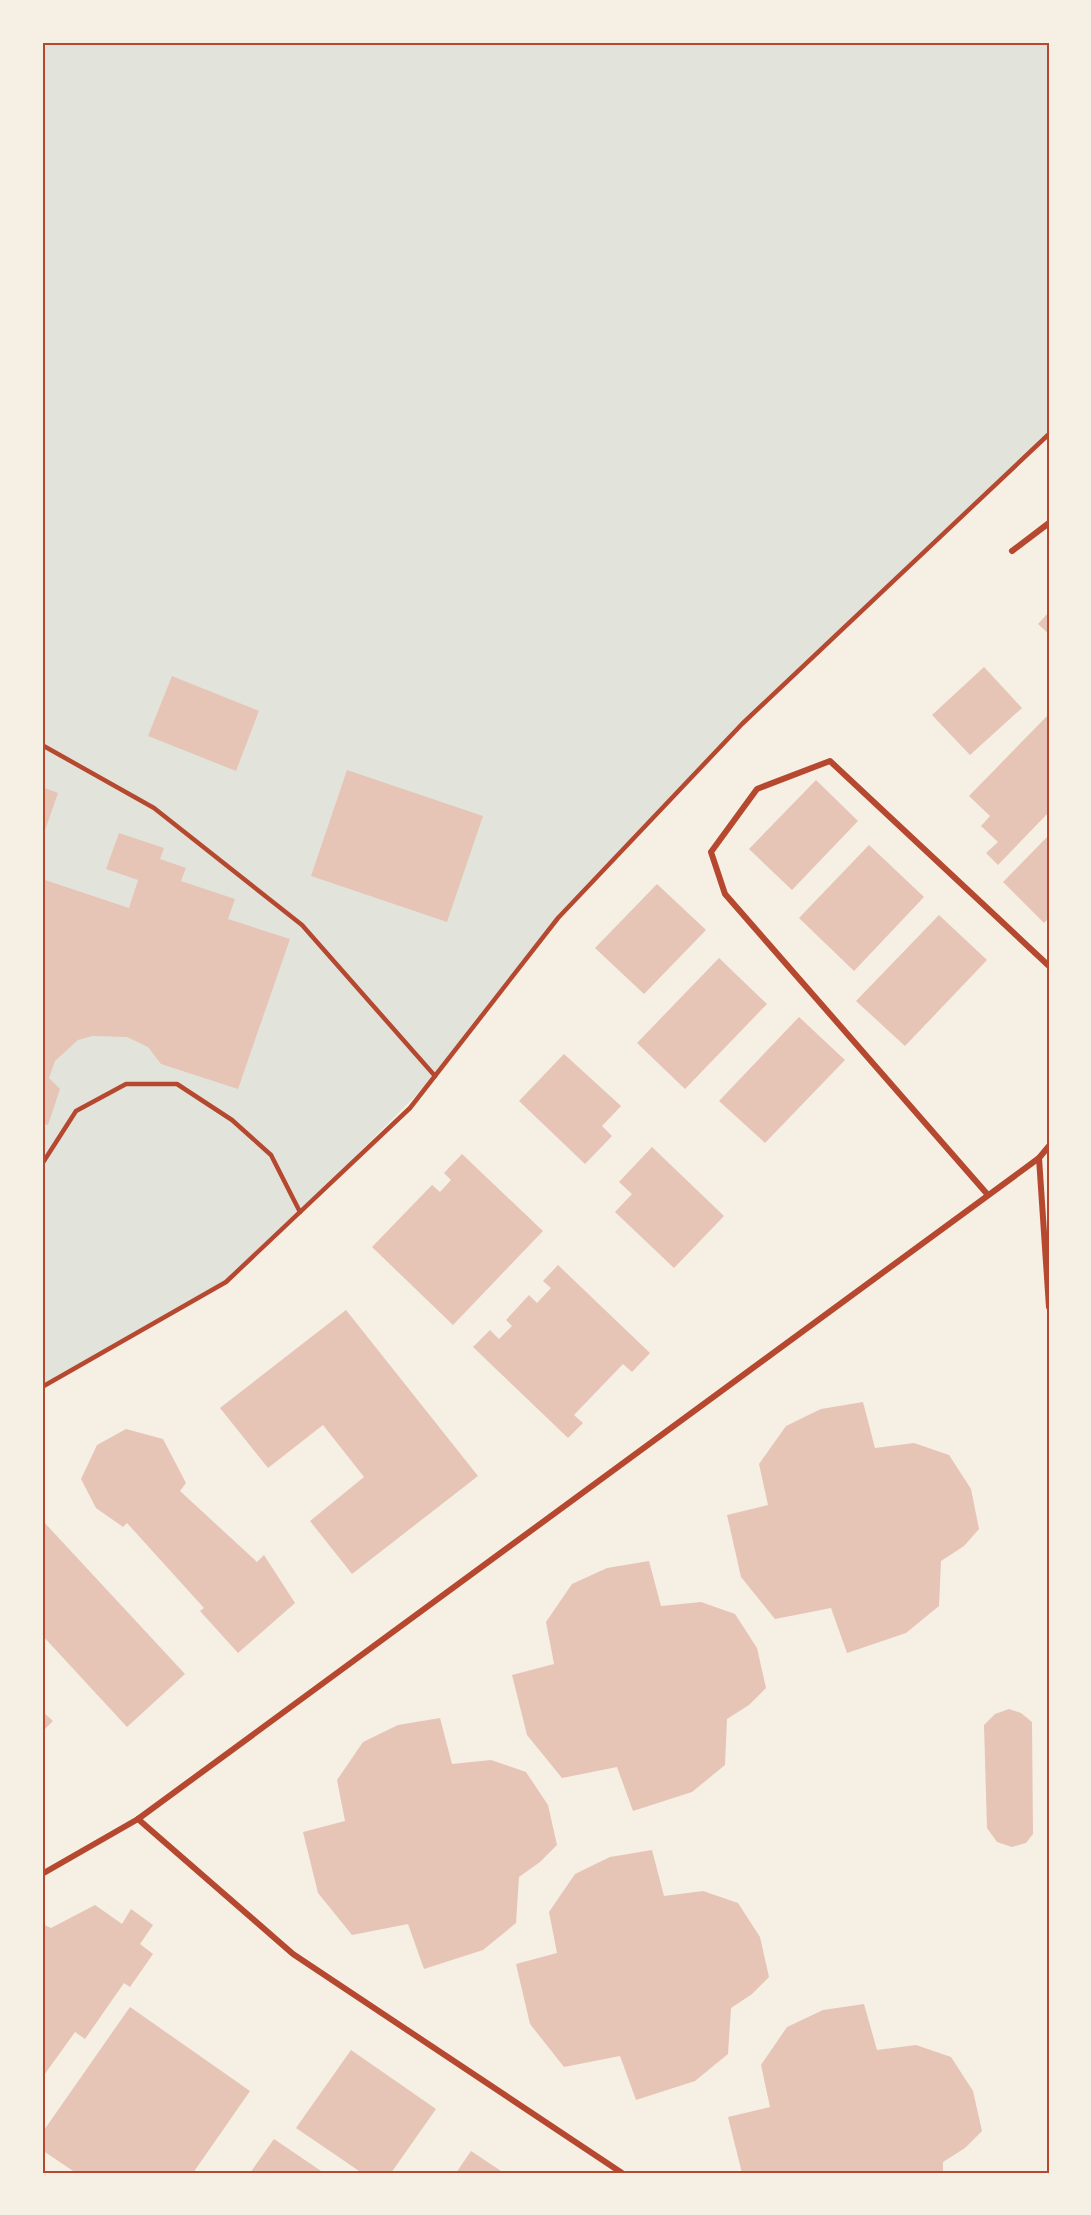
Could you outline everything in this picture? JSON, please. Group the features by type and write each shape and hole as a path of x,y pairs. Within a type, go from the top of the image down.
{"street":[{"path":"1012,551 1049,523"},
{"path":"988,1195 725,894 711,852 757,789 830,761 1049,966"},
{"path":"42,1874 138,1819 1039,1158 1049,1146"},
{"path":"1039,1158 1049,1307"},
{"path":"138,1819 293,1954 622,2173"}],"lane":[{"path":"42,1387 226,1282 410,1108 558,918 734,733 1049,434"},
{"path":"42,745 154,808 302,925 435,1076"},
{"path":"42,1164 76,1111 126,1084 177,1084 232,1120 271,1155 300,1212"}],"shaded area":[{"path":"42,42 1049,42 1049,434 742,724 558,918 435,1076 300,1212 226,1282 42,1387"}],"building":[{"path":"1049,612 1049,634 1038,624"},
{"path":"984,667 1022,708 970,755 932,715"},
{"path":"172,676 259,711 236,771 148,736"},
{"path":"1049,714 1049,812 998,865 986,853 998,842 981,826 990,816 969,796"},
{"path":"347,770 483,816 447,922 311,876"},
{"path":"816,780 858,821 792,890 749,849"},
{"path":"42,787 58,793 42,839"},
{"path":"119,833 164,848 160,859 186,868 181,881 235,899 228,919 290,939 238,1089 161,1064 148,1047 127,1037 92,1036 78,1040 55,1061 49,1078 60,1089 48,1125 42,1123 42,879 129,908 138,880 106,869"},
{"path":"1049,835 1049,918 1044,923 1003,882"},
{"path":"869,845 924,897 854,971 799,918"},
{"path":"657,884 706,930 644,994 595,948"},
{"path":"939,915 987,960 905,1046 856,1001"},
{"path":"719,958 767,1004 685,1089 637,1043"},
{"path":"799,1017 845,1060 765,1143 719,1101"},
{"path":"564,1054 621,1106 602,1126 612,1136 585,1164 519,1101"},
{"path":"652,1147 724,1216 674,1268 615,1212 632,1194 619,1182"},
{"path":"462,1154 543,1231 453,1325 372,1247 432,1185 440,1192 451,1180 444,1173"},
{"path":"558,1265 650,1353 632,1372 623,1364 574,1415 583,1423 568,1438 473,1347 490,1330 499,1339 512,1326 506,1320 529,1295 537,1303 551,1288 543,1281"},
{"path":"346,1310 478,1476 352,1574 310,1521 364,1477 323,1425 268,1468 220,1408"},
{"path":"863,1402 875,1448 914,1443 949,1455 971,1489 979,1529 964,1546 941,1561 939,1606 906,1633 847,1653 831,1608 775,1619 741,1577 727,1515 768,1505 759,1464 786,1426 821,1409"},
{"path":"126,1429 163,1439 186,1483 180,1491 257,1562 264,1555 295,1603 238,1653 200,1611 204,1608 127,1523 123,1527 96,1508 81,1479 97,1445"},
{"path":"42,1520 185,1674 127,1727 42,1635"},
{"path":"649,1561 661,1606 701,1602 735,1614 757,1648 766,1688 749,1705 727,1719 725,1765 692,1792 633,1811 617,1767 562,1778 527,1735 512,1675 554,1664 546,1622 572,1584 607,1568"},
{"path":"1009,1709 1021,1713 1032,1722 1033,1834 1026,1843 1012,1847 997,1842 987,1828 984,1725 995,1714"},
{"path":"42,1711 53,1721 42,1732"},
{"path":"440,1718 452,1764 491,1760 526,1772 548,1805 557,1845 540,1862 519,1877 516,1923 483,1950 424,1969 408,1924 352,1935 318,1893 303,1832 345,1821 337,1780 363,1742 398,1725"},
{"path":"652,1850 664,1896 703,1891 738,1903 760,1937 769,1977 752,1994 731,2008 728,2054 695,2081 636,2100 620,2056 564,2067 530,2024 516,1964 557,1953 549,1912 575,1874 610,1857"},
{"path":"95,1905 122,1924 131,1909 153,1925 140,1944 153,1954 130,1987 124,1983 85,2039 75,2032 42,2078 42,1924 51,1928"},
{"path":"864,2004 877,2050 916,2045 951,2057 973,2091 982,2131 965,2148 943,2162 943,2173 742,2173 728,2117 770,2107 761,2065 787,2027 823,2010"},
{"path":"130,2007 250,2091 193,2173 76,2173 42,2150 42,2133"},
{"path":"351,2050 436,2109 391,2173 362,2173 296,2128"},
{"path":"274,2139 324,2173 250,2173"},
{"path":"471,2151 504,2173 456,2173"}]}
